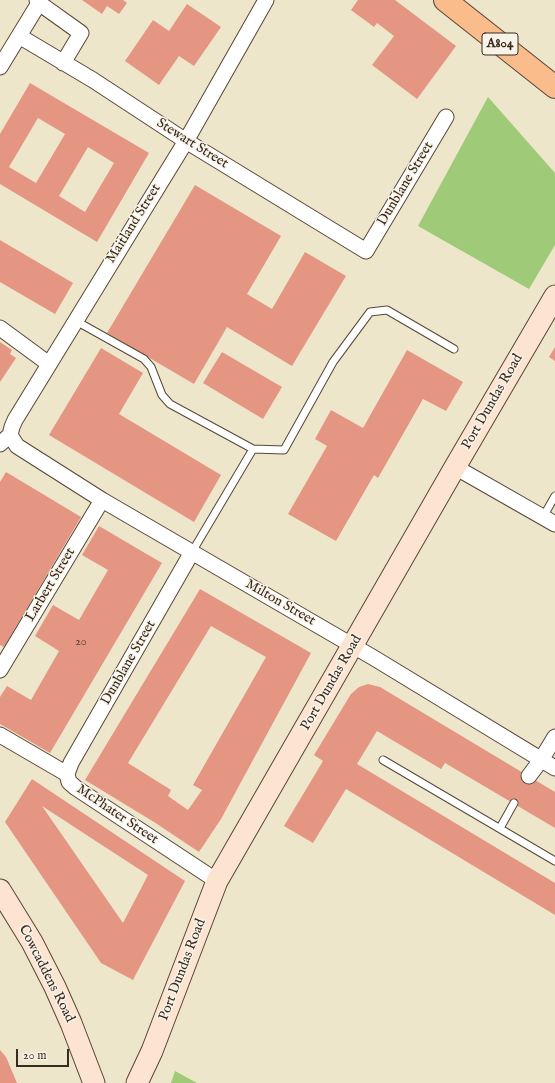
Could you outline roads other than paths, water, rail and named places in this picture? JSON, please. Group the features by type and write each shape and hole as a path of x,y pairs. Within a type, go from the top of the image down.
{"main road":[{"name":"A804","path":"445,0 555,87"}],"street":[{"name":"Maitland Street","path":"5,439 49,364 186,141 266,0"},
{"path":"0,67 38,2 81,33 63,63"},
{"name":"Stewart Street","path":"19,36 93,80 186,141 366,251"},
{"name":"Dunblane Street","path":"366,251 446,117"},
{"name":"Port Dundas Road","path":"137,1083 152,1051 217,881 555,296"},
{"path":"0,328 49,364"},
{"name":"Milton Street","path":"5,439 102,500 353,646 555,768"},
{"path":"455,467 549,521"},
{"name":"Larbert Street","path":"0,670 102,500"},
{"name":"Dunblane Street","path":"67,774 71,763 192,552"},
{"name":"McPhater Street","path":"0,735 67,774 70,782 76,788 217,881"},
{"path":"529,776 555,737"},
{"name":"Cowcaddens Road","path":"0,890 32,942 55,987 71,1023 94,1083"}],"lane":[{"path":"76,321 144,359 151,367 162,395 170,404 252,449 284,450 333,362 370,312 386,310 454,350"},
{"path":"192,552 252,449"},
{"path":"549,521 555,496"},
{"path":"383,760 555,861"},
{"path":"500,828 514,803"}]}
